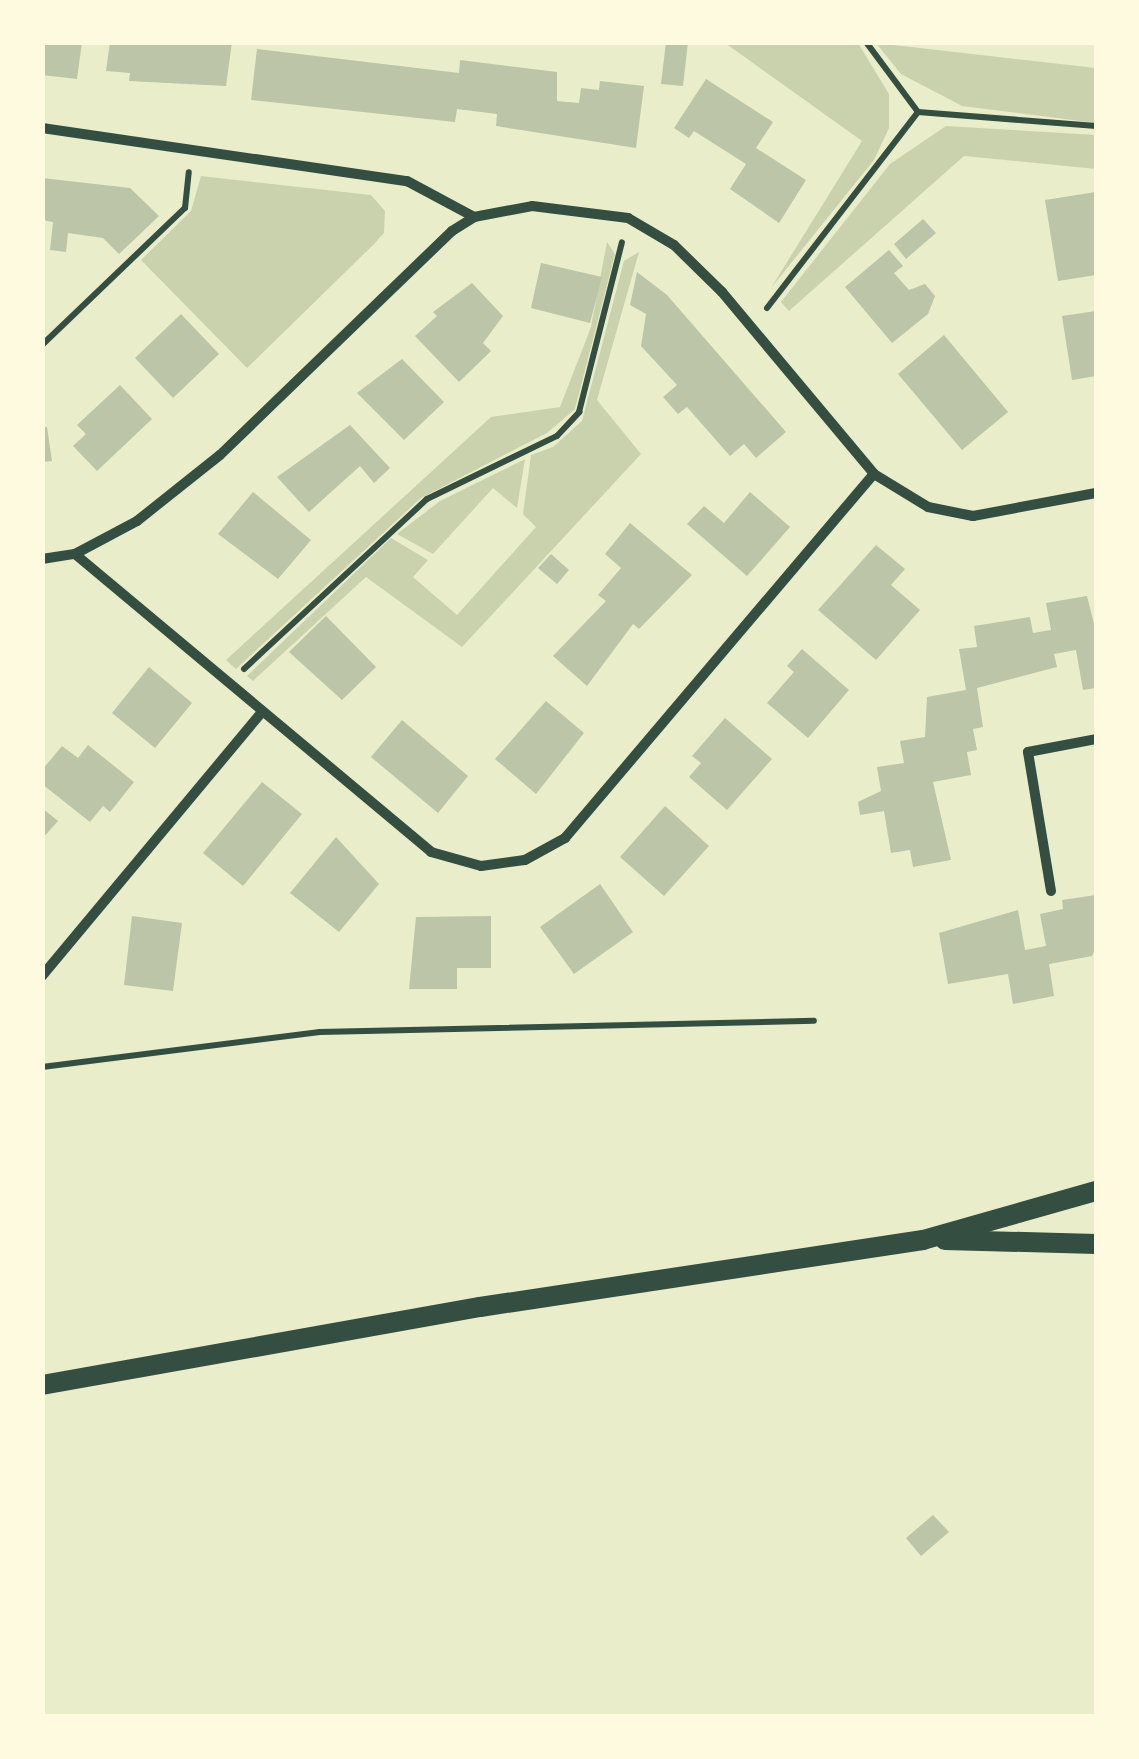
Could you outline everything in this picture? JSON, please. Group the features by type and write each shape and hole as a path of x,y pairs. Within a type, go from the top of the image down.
{"main road":[{"path":"42,1384 480,1307 923,1240 1096,1191"},
{"path":"923,1240 1096,1244"}],"street":[{"path":"42,128 192,146 407,181 474,217"},
{"path":"42,559 74,554 137,521 220,455 422,254 474,217 532,206 628,218 674,245 752,327 874,474 928,508 973,516 1096,493"},
{"path":"74,554 430,852 481,866 525,860 565,838 874,474"},
{"path":"42,976 262,712"},
{"path":"1050,891 1028,752 1096,739"}],"path":[{"path":"866,42 918,112 1096,126"},
{"path":"752,327 918,112"},
{"path":"42,345 185,208 192,146"},
{"path":"229,684 427,499 557,436 579,412 628,218"},
{"path":"42,1067 320,1032 814,1021"}],"green space":[{"path":"725,43 858,43 889,94 889,128 874,160 771,288 862,141"},
{"path":"876,43 1096,68 1096,123 962,106 901,74"},
{"path":"946,126 1096,135 1096,169 964,156 789,311 781,302 890,164"},
{"path":"201,176 371,195 385,211 384,233 247,368 141,260 191,211"},
{"path":"607,242 615,254 575,409 547,433 421,498 236,669 226,660 491,417 560,407 591,327"},
{"path":"639,252 597,400 641,454 462,647 366,577 253,681 247,676 391,538 428,560 413,577 457,615 536,527 523,514 531,455 553,447 582,421 624,261"},
{"path":"525,459 517,508 493,488 433,554 397,534 440,501"}],"building":[{"path":"42,42 82,42 77,79 42,75"},
{"path":"110,42 232,42 226,86 129,81 130,73 106,71"},
{"path":"666,42 688,42 683,86 661,84"},
{"path":"257,49 459,73 460,60 557,72 557,101 579,103 581,88 599,90 600,81 644,86 636,148 496,126 497,114 457,109 455,122 251,100"},
{"path":"706,79 773,122 756,148 806,180 779,223 730,189 746,164 694,131 689,138 674,128"},
{"path":"42,178 130,188 159,216 119,254 103,238 68,233 66,252 50,250 53,222 42,220"},
{"path":"1096,192 1096,275 1058,281 1045,200"},
{"path":"923,219 936,233 906,259 894,244"},
{"path":"889,250 903,266 894,273 909,290 925,284 935,296 928,314 892,343 845,287"},
{"path":"541,263 602,277 590,323 531,308"},
{"path":"637,272 667,295 786,432 756,458 744,444 730,456 687,407 678,414 663,397 677,385 641,346 646,314 630,305"},
{"path":"472,283 503,316 483,343 491,351 459,382 415,336 437,316 433,312"},
{"path":"1096,311 1096,376 1072,380 1062,316"},
{"path":"181,314 219,354 173,398 135,358"},
{"path":"944,335 1008,412 962,450 898,374"},
{"path":"402,359 444,402 404,440 357,393"},
{"path":"120,385 152,419 97,471 73,446 86,434 77,425"},
{"path":"350,425 390,468 374,483 360,466 309,512 277,477"},
{"path":"42,427 47,427 52,461 42,462"},
{"path":"253,492 311,540 278,579 218,534"},
{"path":"750,492 790,527 747,576 687,524 704,506 724,523"},
{"path":"630,523 692,575 639,629 633,624 587,686 553,656 606,601 598,595 621,568 605,554"},
{"path":"876,545 905,569 891,585 920,610 876,660 818,610"},
{"path":"551,554 569,570 557,584 538,568"},
{"path":"1087,596 1096,632 1096,688 1083,690 1076,650 1054,654 1057,667 977,688 983,727 973,729 977,750 967,752 971,775 933,782 951,860 913,867 910,850 891,853 884,811 860,815 858,802 881,791 877,767 904,763 900,741 925,737 927,697 966,690 959,649 977,647 974,626 1030,617 1033,633 1051,630 1046,603"},
{"path":"326,616 376,667 342,700 289,652"},
{"path":"802,649 849,690 808,738 767,703 794,672 787,666"},
{"path":"149,667 192,703 155,748 112,713"},
{"path":"546,701 584,733 536,794 495,759"},
{"path":"725,718 772,759 727,810 689,777 701,763 692,756"},
{"path":"402,720 468,776 438,813 371,757"},
{"path":"88,745 134,782 110,812 103,806 90,822 42,784 42,770 62,746 78,758"},
{"path":"262,782 302,814 243,886 203,853"},
{"path":"665,806 709,846 664,896 620,857"},
{"path":"42,808 58,821 42,839"},
{"path":"336,837 379,884 339,932 290,893"},
{"path":"600,884 633,932 574,974 540,927"},
{"path":"1096,895 1096,947 1092,956 1049,964 1054,996 1013,1004 1008,974 948,984 939,933 1018,910 1025,950 1046,946 1040,914 1063,909 1062,900"},
{"path":"132,916 182,923 173,991 124,985"},
{"path":"491,916 491,968 457,968 457,989 409,989 416,917"},
{"path":"933,1515 949,1532 921,1556 906,1538"}]}
